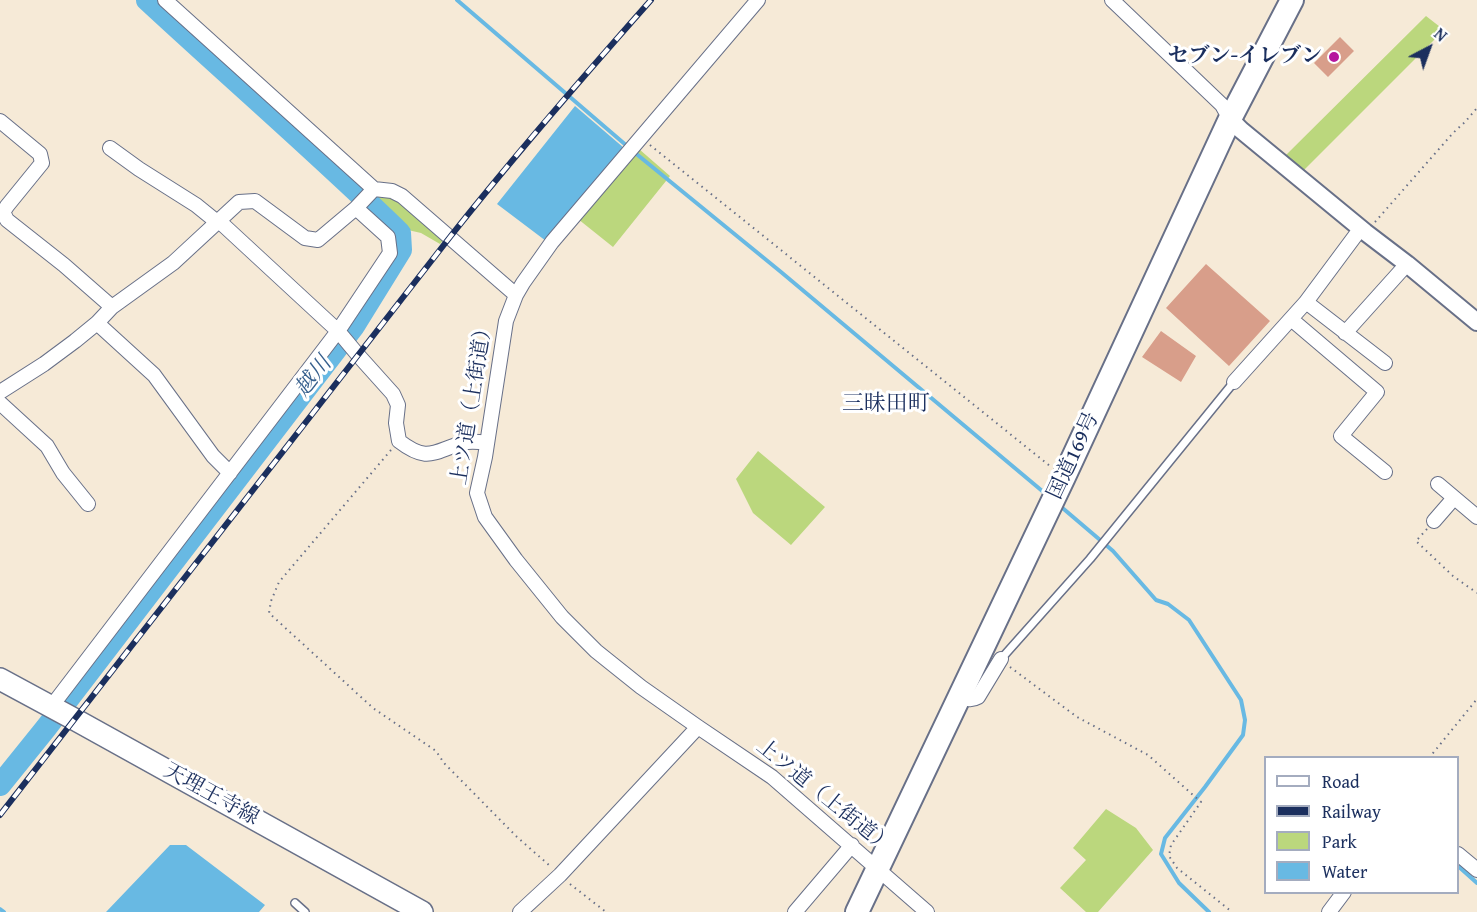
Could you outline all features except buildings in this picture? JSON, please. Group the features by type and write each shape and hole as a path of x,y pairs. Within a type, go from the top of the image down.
{"highway":[{"name":"国道169号","path":"857,912 1064,477 1230,119 1292,0"}],"main road":[{"name":"天理王寺線","path":"0,679 422,912"}],"street":[{"path":"165,0 374,189 392,191 402,196 516,295"},
{"name":"上ツ道（上街道）","path":"758,0 552,242 516,295 506,321 477,493 485,517 516,560 562,617 596,651 641,687 772,777 927,912"},
{"path":"1112,0 1222,105 1230,119 1241,130 1477,322"},
{"path":"0,121 40,154 42,163 6,206 3,212 7,220 112,307"},
{"path":"110,148 218,221 338,331 393,394 398,405 396,423 399,441 411,450 422,454 433,454 469,442 487,443"},
{"path":"0,392 75,341 112,307 173,263 239,202 255,201 305,238 318,240 356,208 374,189"},
{"path":"57,710 230,473 338,331 390,253 388,237 356,208"},
{"path":"1234,382 1306,302 1363,230"},
{"path":"1345,333 1407,264"},
{"path":"1306,302 1385,363"},
{"path":"1291,319 1377,392 1341,436 1385,472"},
{"path":"97,323 154,375 213,456 230,473"},
{"path":"0,403 46,446 63,473 88,504"},
{"path":"1438,484 1477,517"},
{"path":"1434,521 1454,498"},
{"path":"959,696 968,700 978,697 1001,659"},
{"path":"520,912 560,875 698,727"},
{"path":"795,912 852,845"},
{"path":"1459,855 1477,870"},
{"path":"1329,912 1342,894"}],"lane":[{"path":"1001,659 1090,559 1234,382"},
{"path":"295,903 305,912"}],"path":[{"path":"1363,230 1374,223 1477,108"},
{"path":"640,137 1064,477"},
{"path":"399,441 279,582 269,613 373,708 436,751 444,763 501,820 560,875 606,912"},
{"path":"1416,541 1453,576 1477,592"},
{"path":"1001,659 1077,717 1148,755 1201,802 1171,845 1169,856 1177,868 1232,912"},
{"path":"1431,756 1477,699"}],"green space":[{"path":"1426,16 1444,30 1304,170 1286,155"},
{"path":"639,149 670,176 613,247 578,219"},
{"path":"392,192 447,236 440,244 421,233 395,227 365,199"},
{"path":"758,451 825,507 791,545 753,513 736,479"},
{"path":"1106,809 1136,828 1153,850 1098,912 1086,912 1060,888 1086,860 1073,848"}],"water":[{"path":"575,106 624,148 546,241 497,204"},
{"path":"170,845 186,845 265,905 259,912 106,912"}],"waterway":[{"name":"越川","path":"0,785 354,326 401,250 400,233 147,0"},
{"path":"457,0 634,152 1047,495"},
{"path":"1059,505 1113,551 1156,600 1168,604 1189,620 1241,700 1245,720 1243,735 1165,838 1161,854 1179,883 1209,912"},
{"path":"1459,867 1477,883"},
{"name":"越川","path":"0,909 4,912"}],"railway":[{"path":"0,815 450,237 549,117 651,0"}],"place":[{"name":"セブン-イレブン","path":"1334,57"}],"district":[{"name":"三昧田町","path":"886,404"}]}
